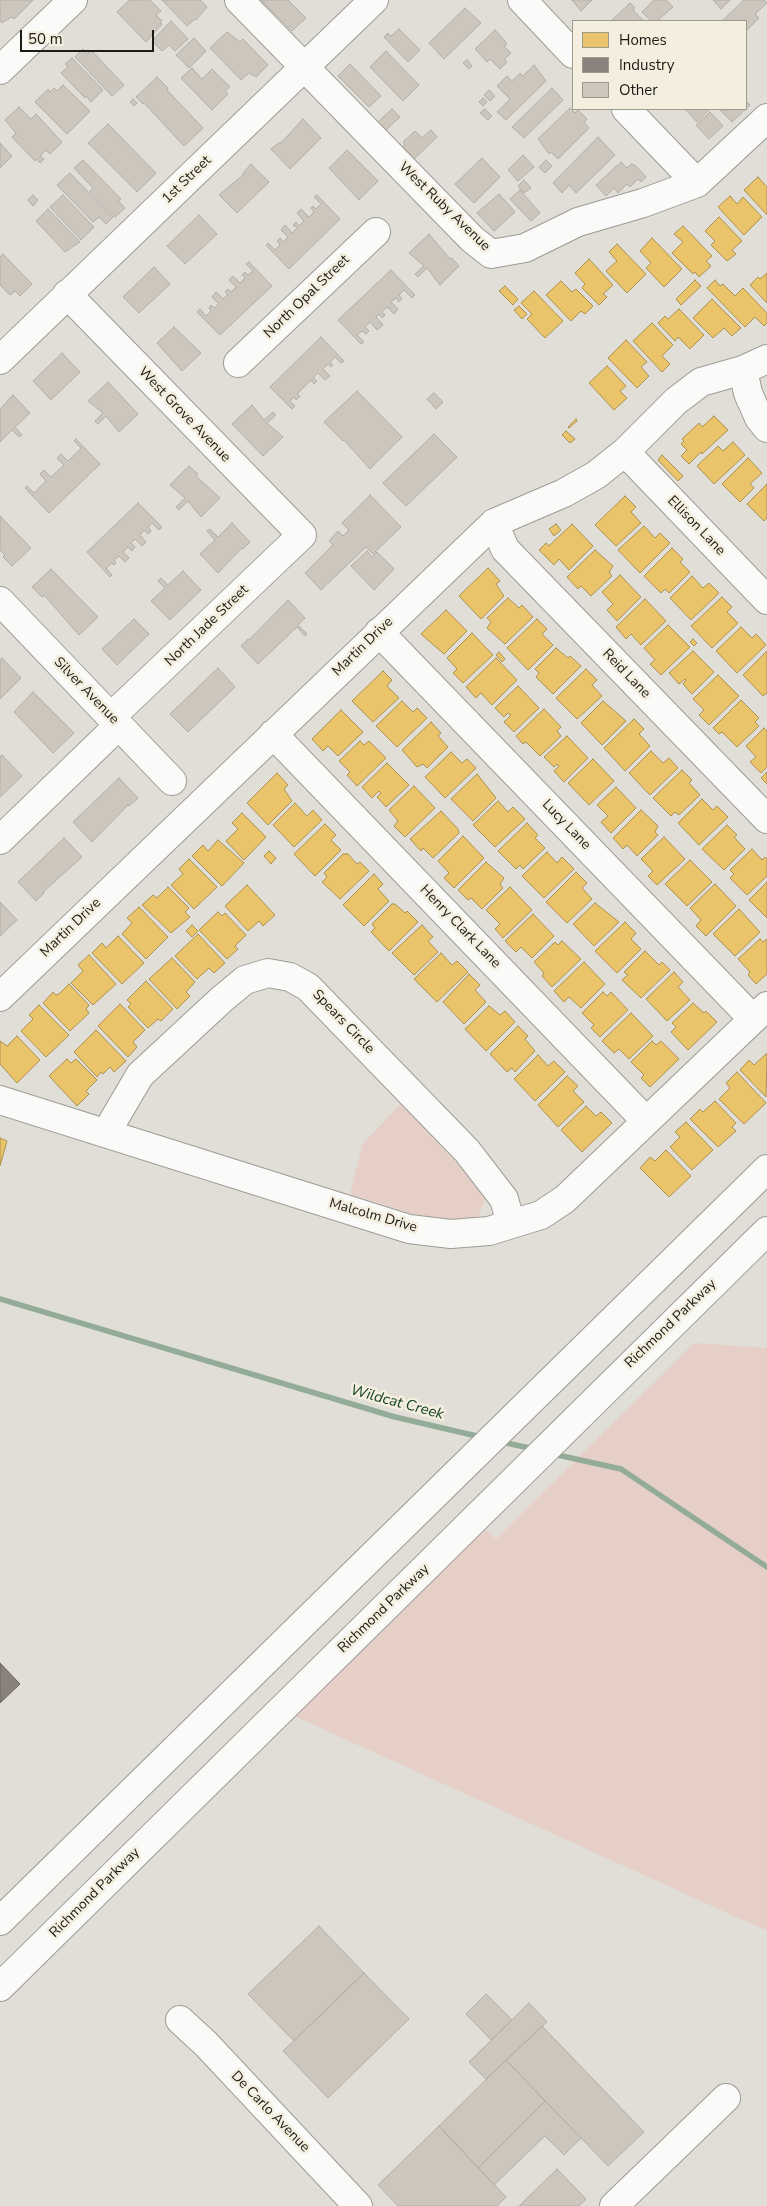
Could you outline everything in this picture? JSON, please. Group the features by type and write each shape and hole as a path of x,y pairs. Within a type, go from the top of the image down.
{"main road":[{"path":"1,66 73,0"},
{"name":"West Ruby Avenue","path":"240,0 472,239 492,254 525,248 578,222 643,203 697,183 767,118"},
{"name":"1st Street","path":"0,360 374,0"},
{"path":"522,0 572,53"},
{"path":"627,110 697,183"},
{"name":"North Opal Street","path":"238,363 376,232"},
{"name":"West Grove Avenue","path":"68,294 302,535"},
{"path":"755,364 748,393 759,418 767,428"},
{"name":"Martin Drive","path":"0,997 494,523 564,493 596,475 625,452 676,401 701,382 755,364"},
{"name":"Ellison Lane","path":"625,452 767,600"},
{"name":"Reid Lane","path":"494,523 505,549 767,819"},
{"name":"North Jade Street","path":"0,840 115,721 302,535"},
{"name":"Silver Avenue","path":"2,608 172,781"},
{"name":"Lucy Lane","path":"379,632 760,1012"},
{"name":"Henry Clark Lane","path":"273,734 646,1121"},
{"name":"Spears Circle","path":"108,1134 113,1121 140,1075 222,998 246,980 268,973 290,977 308,986 467,1151 504,1199 511,1224"},
{"name":"Malcolm Drive","path":"0,1100 409,1229 451,1234 488,1231 541,1215 565,1199 760,1012"},
{"path":"0,1920 767,1169"},
{"name":"Richmond Parkway","path":"0,1987 767,1231"},
{"name":"De Carlo Avenue","path":"180,2020 206,2044 358,2206"},
{"path":"614,2206 726,2098"}],"shaded area":[{"path":"401,1104 477,1185 485,1198 478,1217 440,1220 413,1214 350,1194 363,1143"},
{"path":"694,1343 767,1348 767,1931 281,1710 474,1519 496,1539"}],"building: Homes":[{"path":"758,177 767,187 767,215 744,190"},
{"path":"730,196 737,204 743,197 762,217 744,235 718,207"},
{"path":"719,217 742,241 732,250 736,254 727,261 711,245 715,241 705,231"},
{"path":"683,226 712,256 706,261 711,266 699,277 695,272 693,274 672,253 683,242 674,234"},
{"path":"652,238 682,269 664,287 646,268 651,263 640,251"},
{"path":"617,244 646,274 627,293 606,271 617,261 609,252"},
{"path":"589,259 613,285 603,294 607,297 599,305 582,288 585,284 575,273"},
{"path":"767,273 767,303 750,285 758,277 760,279"},
{"path":"695,280 701,286 681,305 676,299"},
{"path":"715,280 720,286 723,284 735,296 743,288 767,313 767,323 764,326 755,317 745,327 707,288"},
{"path":"561,281 572,292 576,289 593,306 585,314 581,311 571,321 546,295"},
{"path":"505,286 518,299 513,305 499,291"},
{"path":"534,291 563,321 545,338 527,319 532,314 521,303"},
{"path":"712,299 741,328 732,336 724,328 713,338 693,318"},
{"path":"519,306 527,314 522,319 514,310"},
{"path":"679,309 704,335 690,349 678,337 675,341 658,323 665,316 668,319"},
{"path":"652,323 673,345 662,356 670,364 662,372 633,341"},
{"path":"626,340 647,362 641,367 649,376 637,388 608,358"},
{"path":"607,366 626,386 620,391 627,398 614,410 589,383"},
{"path":"714,416 728,430 689,464 681,456 687,450 681,444 684,441 682,439 699,423 702,427"},
{"path":"576,419 577,421 569,428 568,427"},
{"path":"566,431 575,439 570,443 562,435"},
{"path":"733,442 745,455 714,484 697,466 718,446 723,451"},
{"path":"662,455 683,476 678,481 658,460"},
{"path":"748,458 762,473 750,484 754,488 740,502 722,484"},
{"path":"767,484 767,518 764,521 747,504"},
{"path":"625,496 636,507 631,512 641,523 616,546 595,525"},
{"path":"556,524 561,530 554,536 549,529"},
{"path":"572,524 593,546 569,570 559,559 554,565 539,550 546,543 549,546"},
{"path":"644,526 655,538 660,533 670,543 640,573 618,550"},
{"path":"672,548 683,559 680,562 690,572 669,593 665,589 661,593 644,576"},
{"path":"595,550 613,566 609,572 612,576 591,596 581,586 578,589 567,577"},
{"path":"488,568 500,581 496,584 504,596 481,619 459,596"},
{"path":"620,575 641,597 617,621 607,610 613,604 602,592"},
{"path":"692,576 703,588 709,583 719,593 691,620 670,598"},
{"path":"722,597 732,607 727,612 738,623 712,648 691,626"},
{"path":"508,598 519,608 522,605 533,617 505,644 487,628 491,622 487,618"},
{"path":"645,599 666,621 641,645 631,634 626,639 616,627"},
{"path":"446,610 467,631 444,654 421,634"},
{"path":"537,619 547,629 542,634 553,645 528,670 507,648"},
{"path":"668,625 690,647 661,675 650,664 655,660 644,648"},
{"path":"741,627 752,638 756,634 766,645 737,673 716,651"},
{"path":"472,633 493,655 463,683 453,673 457,669 447,658"},
{"path":"693,639 697,643 694,646 690,642"},
{"path":"556,648 568,658 570,656 581,666 553,694 536,677 539,673 535,669"},
{"path":"693,651 714,672 692,694 683,684 685,679 679,684 669,673"},
{"path":"767,651 767,693 763,696 743,675"},
{"path":"499,652 505,659 502,662 496,655"},
{"path":"496,658 517,680 492,705 481,693 476,698 466,687"},
{"path":"586,669 597,680 592,685 602,696 577,719 556,698"},
{"path":"383,671 392,680 387,686 399,698 373,722 352,701"},
{"path":"718,675 739,696 709,725 699,715 704,710 693,699"},
{"path":"518,686 539,708 514,732 504,722 511,715 508,713 504,717 495,708"},
{"path":"741,700 759,718 755,722 759,726 737,747 722,732 719,734 713,728"},
{"path":"402,701 413,712 417,708 427,718 397,747 376,726"},
{"path":"603,701 626,721 602,745 581,723"},
{"path":"544,709 561,727 557,731 561,736 540,756 526,742 523,744 516,736"},
{"path":"341,710 363,732 338,756 328,746 323,751 312,739"},
{"path":"634,719 644,729 639,734 650,746 625,771 604,748"},
{"path":"431,722 441,733 438,736 448,747 427,768 423,764 417,767 402,750"},
{"path":"764,728 767,731 767,767 761,773 750,762 756,757 746,746"},
{"path":"567,736 588,758 564,782 554,771 559,766 557,764 554,767 544,757"},
{"path":"360,741 364,745 369,741 386,758 357,786 347,775 350,772 339,761"},
{"path":"651,751 663,763 669,758 678,768 650,795 629,773"},
{"path":"451,752 462,763 467,759 476,768 445,798 425,777"},
{"path":"593,759 614,781 589,805 568,783"},
{"path":"387,763 409,785 386,807 377,797 381,793 379,791 372,798 362,787"},
{"path":"682,770 692,780 689,783 700,795 679,815 675,812 671,816 653,798"},
{"path":"767,772 767,784 761,778"},
{"path":"277,773 288,785 284,789 292,801 268,825 247,803"},
{"path":"477,774 496,798 473,821 451,799"},
{"path":"414,786 435,808 405,837 394,826 398,821 389,810"},
{"path":"616,787 636,808 611,833 601,822 608,816 597,805"},
{"path":"702,799 713,810 717,806 728,817 699,845 678,823"},
{"path":"498,801 508,812 513,807 525,819 495,847 473,825"},
{"path":"295,803 307,816 313,810 322,820 294,847 273,825"},
{"path":"641,810 658,826 655,832 658,835 637,856 627,845 623,849 613,838"},
{"path":"441,811 458,829 459,833 433,858 423,848 421,851 410,839"},
{"path":"242,813 266,837 244,860 226,841 238,829 232,823"},
{"path":"527,823 538,835 535,838 545,848 523,869 520,865 516,869 498,851"},
{"path":"325,824 336,835 331,840 341,850 315,876 294,854"},
{"path":"727,825 737,835 734,837 745,849 724,870 702,849"},
{"path":"463,836 484,858 454,888 444,878 449,873 438,861"},
{"path":"664,837 685,859 657,885 648,876 653,871 641,859"},
{"path":"218,840 244,863 222,886 192,856 203,845 208,851"},
{"path":"752,849 762,860 765,857 767,859 767,876 747,895 730,878 734,874 730,870"},
{"path":"269,851 276,858 271,864 264,856"},
{"path":"547,852 557,863 562,857 574,869 544,898 522,876"},
{"path":"343,854 348,854 357,864 360,862 369,871 340,899 322,882 327,877 324,873"},
{"path":"189,859 217,887 194,909 171,885 183,874 179,869"},
{"path":"690,860 712,882 687,906 665,884"},
{"path":"486,862 504,878 500,884 503,888 482,909 471,898 468,900 458,890"},
{"path":"576,872 587,883 582,888 592,899 567,923 546,902"},
{"path":"374,874 383,884 378,889 389,901 364,926 343,905"},
{"path":"767,882 767,918 749,900"},
{"path":"715,884 736,906 706,936 696,926 701,920 690,908"},
{"path":"247,885 275,915 263,926 259,921 248,931 225,906"},
{"path":"168,887 189,908 185,912 190,917 171,933 142,905 153,895 157,898"},
{"path":"510,887 532,910 503,938 495,929 500,924 486,910"},
{"path":"595,903 619,922 594,946 573,924"},
{"path":"392,904 395,904 405,913 407,911 418,922 389,951 371,932 375,928 372,924"},
{"path":"139,907 168,937 146,959 122,934 132,923 127,918"},
{"path":"739,909 760,932 735,956 713,934"},
{"path":"218,912 222,916 225,913 246,935 235,946 238,949 227,959 199,930"},
{"path":"533,914 554,936 532,958 521,947 516,952 505,941"},
{"path":"625,922 636,933 631,939 641,949 617,973 595,951"},
{"path":"192,925 198,931 192,937 186,931"},
{"path":"422,925 433,937 428,941 438,952 414,975 392,953"},
{"path":"198,934 225,963 214,973 209,968 197,979 175,956"},
{"path":"118,936 144,963 122,984 92,953 102,943 106,948"},
{"path":"760,939 763,942 767,939 767,974 756,984 748,975 750,972 738,959"},
{"path":"562,941 581,959 552,987 542,976 544,973 534,962 555,942 558,945"},
{"path":"645,951 659,965 662,962 670,970 641,998 622,980 628,975 624,972"},
{"path":"441,953 452,965 457,961 468,972 437,1002 414,979"},
{"path":"89,955 116,984 93,1005 71,983 83,971 78,965"},
{"path":"172,958 195,982 186,992 190,996 177,1009 149,979"},
{"path":"584,962 605,984 581,1008 569,997 564,1002 554,991"},
{"path":"674,972 683,982 678,987 690,1000 667,1021 646,999"},
{"path":"469,974 480,985 475,990 486,1002 464,1024 443,1002"},
{"path":"146,981 173,1009 161,1021 158,1019 148,1028 128,1007 131,1004 127,1000"},
{"path":"69,984 89,1005 86,1009 89,1013 70,1031 43,1003 53,992 56,995 59,994"},
{"path":"603,992 607,996 611,992 628,1010 600,1037 591,1028 594,1025 582,1013"},
{"path":"693,1003 704,1013 706,1011 717,1022 688,1050 671,1032 676,1027 672,1023"},
{"path":"120,1004 145,1030 133,1042 137,1047 128,1057 98,1026"},
{"path":"39,1005 69,1035 46,1057 21,1031 33,1019 29,1015"},
{"path":"489,1006 500,1015 505,1011 515,1022 486,1051 465,1029"},
{"path":"631,1013 653,1036 629,1059 619,1049 614,1053 602,1041"},
{"path":"518,1026 528,1036 525,1039 535,1051 515,1072 512,1068 507,1072 490,1054"},
{"path":"96,1030 126,1061 114,1072 110,1067 103,1074 101,1072 97,1077 74,1052"},
{"path":"17,1036 40,1060 17,1083 0,1064 0,1041 7,1046"},
{"path":"652,1041 656,1045 661,1041 679,1059 650,1087 641,1078 644,1075 631,1062"},
{"path":"766,1054 766,1097 740,1070 749,1060 754,1065"},
{"path":"538,1055 548,1066 554,1061 565,1072 535,1101 514,1079"},
{"path":"67,1059 71,1063 76,1059 97,1080 86,1091 89,1094 77,1106 49,1076"},
{"path":"737,1072 766,1103 744,1124 719,1099 730,1088 726,1083"},
{"path":"567,1076 578,1086 573,1091 584,1102 558,1127 538,1105"},
{"path":"715,1101 736,1123 732,1127 736,1131 718,1147 690,1119 700,1109 703,1112"},
{"path":"586,1106 596,1116 601,1112 612,1123 582,1152 561,1130"},
{"path":"686,1122 713,1150 692,1170 670,1147 680,1137 675,1132"},
{"path":"0,1138 7,1141 0,1166"},
{"path":"666,1150 691,1176 669,1197 640,1168 650,1157 655,1161"}],"building: Industry":[{"path":"0,1663 20,1684 0,1703"}],"building: Other":[{"path":"0,0 33,0 14,19 12,17 2,23 0,21"},
{"path":"129,0 150,0 161,11 156,15 162,21 160,23 162,24 146,42 117,12"},
{"path":"162,0 200,0 207,7 196,20 187,26"},
{"path":"261,0 288,0 306,18 292,31"},
{"path":"572,0 592,0 581,11"},
{"path":"654,0 666,0 673,7 658,20 650,20 642,12"},
{"path":"713,0 730,0 721,9"},
{"path":"744,0 764,0 767,3 755,14 759,18 747,30 747,20 723,20"},
{"path":"630,3 635,8 633,10 643,20 612,20"},
{"path":"465,8 481,23 444,59 429,43"},
{"path":"171,21 188,39 175,51 169,45 162,51 152,41"},
{"path":"399,29 420,50 408,62 384,37 388,33 391,36"},
{"path":"495,30 507,44 504,46 511,53 504,60 507,62 500,69 490,59 487,62 475,49"},
{"path":"227,32 240,42 243,39 268,65 256,77 249,73 241,80 210,48"},
{"path":"194,38 206,51 189,68 176,55"},
{"path":"83,49 87,54 91,50 124,85 112,96 75,57"},
{"path":"386,51 419,85 403,101 370,67"},
{"path":"72,58 103,90 91,102 61,73 68,67 65,64"},
{"path":"467,60 472,66 469,69 463,63"},
{"path":"350,64 381,96 369,107 338,76"},
{"path":"534,65 546,81 506,120 497,112 510,99 497,86 507,76 512,81 520,73 523,76"},
{"path":"192,68 202,79 212,69 230,87 225,91 228,94 212,110 181,78"},
{"path":"157,77 203,128 184,146 144,103 136,97"},
{"path":"63,85 90,111 67,134 35,102 48,89 50,92 54,88 57,91"},
{"path":"552,88 563,100 524,138 512,127"},
{"path":"489,90 495,96 490,101 484,95"},
{"path":"483,98 487,102 483,106 479,102"},
{"path":"133,99 137,103 134,106 130,102"},
{"path":"19,107 31,119 36,114 62,142 50,154 46,150 40,156 44,159 40,163 37,159 35,161 12,137 16,133 5,120"},
{"path":"570,108 575,113 578,110 587,119 584,122 589,128 558,159 551,152 549,154 538,139"},
{"path":"392,109 400,117 386,130 378,122"},
{"path":"485,109 492,116 488,120 480,113"},
{"path":"686,110 709,110 697,122"},
{"path":"720,110 745,110 732,122"},
{"path":"710,112 723,126 709,139 696,125"},
{"path":"303,119 321,138 290,169 271,149 281,143"},
{"path":"108,124 156,173 137,192 88,143"},
{"path":"431,130 437,137 414,159 404,149 404,141 415,131 422,138"},
{"path":"598,137 615,155 576,193 569,185 562,193 553,183"},
{"path":"0,143 12,156 0,168"},
{"path":"347,150 378,181 359,200 329,168"},
{"path":"523,155 534,167 518,181 508,170"},
{"path":"482,158 500,177 474,203 455,184"},
{"path":"83,160 121,199 118,201 125,208 115,217 90,191 93,188 74,168"},
{"path":"546,160 552,166 545,173 539,167"},
{"path":"621,162 627,168 631,164 636,166 646,177 641,182 638,179 630,187 627,184 618,193 614,188 606,196 596,185"},
{"path":"251,164 269,182 237,213 219,195 244,174"},
{"path":"70,173 113,217 106,224 99,217 93,222 57,185"},
{"path":"524,180 531,188 524,193 518,186"},
{"path":"520,190 540,213 531,221 510,199"},
{"path":"499,194 515,212 494,231 477,213"},
{"path":"33,195 38,200 33,206 28,200"},
{"path":"63,195 94,227 81,240 50,207"},
{"path":"317,195 340,219 289,269 266,245 268,243 275,250 280,245 277,241 280,238 283,242 288,237 281,230 285,225 292,233 297,228 293,225 296,222 299,226 304,221 297,213 301,209 309,217 314,212 311,208 313,206 316,209 321,204 314,197"},
{"path":"48,209 80,242 65,252 36,221"},
{"path":"199,215 217,234 185,264 167,246"},
{"path":"429,234 450,259 452,258 459,266 440,285 427,268 418,277 415,274 424,266 409,253"},
{"path":"3,254 32,284 20,296 15,291 10,295 0,285 0,257"},
{"path":"249,262 272,286 220,335 197,312 200,309 206,316 211,311 209,308 211,305 214,308 219,304 212,297 216,292 223,299 228,294 225,292 228,289 231,292 236,287 229,280 233,276 240,283 245,278 242,275 245,272 248,275 253,271 246,264"},
{"path":"154,267 170,284 139,313 123,297"},
{"path":"391,270 415,295 412,298 404,290 399,295 402,299 399,302 396,298 391,302 398,309 394,314 387,307 382,312 385,315 382,318 379,314 376,317 383,325 377,330 370,322 365,327 369,331 366,334 362,331 357,335 364,342 361,344 338,320"},
{"path":"174,327 201,353 182,371 157,343"},
{"path":"321,337 344,361 341,363 335,357 330,362 333,365 331,367 328,364 323,369 330,376 325,380 318,373 313,378 317,381 314,384 311,380 297,394 300,396 296,400 294,397 290,401 295,406 292,409 270,387"},
{"path":"62,353 80,372 51,400 33,381"},
{"path":"108,382 138,414 119,432 106,416 98,424 95,421 103,413 88,401"},
{"path":"357,391 402,437 370,469 344,440 324,422"},
{"path":"434,393 443,402 436,409 427,399"},
{"path":"13,395 30,413 15,427 22,435 19,437 12,430 0,442 0,409"},
{"path":"252,405 264,420 273,412 276,415 267,423 283,437 263,456 232,424"},
{"path":"434,434 457,457 406,506 383,483"},
{"path":"76,439 100,464 49,513 25,488 27,486 34,493 46,481 40,474 44,470 51,477 64,465 57,458 61,454 68,461 81,448 74,441"},
{"path":"189,466 198,474 196,476 220,498 201,517 188,501 179,510 176,507 185,498 170,485"},
{"path":"370,495 401,527 373,554 366,547 321,590 305,573 333,545 329,541 338,531 343,536 349,530 342,523"},
{"path":"138,503 162,527 159,530 152,523 148,527 151,531 148,534 144,530 140,535 146,542 142,546 135,539 131,543 135,547 132,551 128,547 123,552 129,558 125,562 119,556 114,560 116,563 114,565 112,563 106,568 112,575 110,577 87,552"},
{"path":"0,516 31,548 12,566 3,557 5,555 0,550"},
{"path":"232,523 250,542 218,573 200,554 215,540 207,531 210,529 218,537"},
{"path":"367,551 372,557 377,552 394,569 374,590 351,566"},
{"path":"51,569 98,617 79,635 44,595 42,597 32,587"},
{"path":"183,571 201,590 170,620 151,601 165,588 158,581 161,578 168,585"},
{"path":"288,600 305,618 298,625 307,634 305,636 297,627 258,664 241,646"},
{"path":"134,619 149,634 117,665 102,649"},
{"path":"2,658 21,678 0,699 0,661"},
{"path":"218,668 235,687 188,732 170,714"},
{"path":"33,692 74,733 53,753 14,712"},
{"path":"2,755 22,776 0,797 0,757"},
{"path":"119,778 138,798 128,805 92,842 73,822"},
{"path":"64,838 82,857 43,892 36,901 18,882"},
{"path":"0,902 17,920 0,936"},
{"path":"319,1926 364,1973 294,2041 248,1994"},
{"path":"364,1973 409,2019 328,2098 283,2051"},
{"path":"486,1994 512,2020 491,2040 466,2014"},
{"path":"529,2003 547,2022 486,2079 469,2062"},
{"path":"542,2026 644,2132 608,2166 506,2060"},
{"path":"506,2060 545,2101 478,2168 439,2126"},
{"path":"545,2101 581,2138 564,2155 545,2136 494,2185 478,2168"},
{"path":"439,2126 506,2197 497,2206 398,2206 378,2185"},
{"path":"557,2169 586,2199 579,2206 519,2206"}],"waterway":[{"name":"Wildcat Creek","path":"0,1299 395,1417 481,1437"},
{"name":"Wildcat Creek","path":"502,1442 534,1449"},
{"name":"Wildcat Creek","path":"553,1454 621,1469 767,1567"}]}
